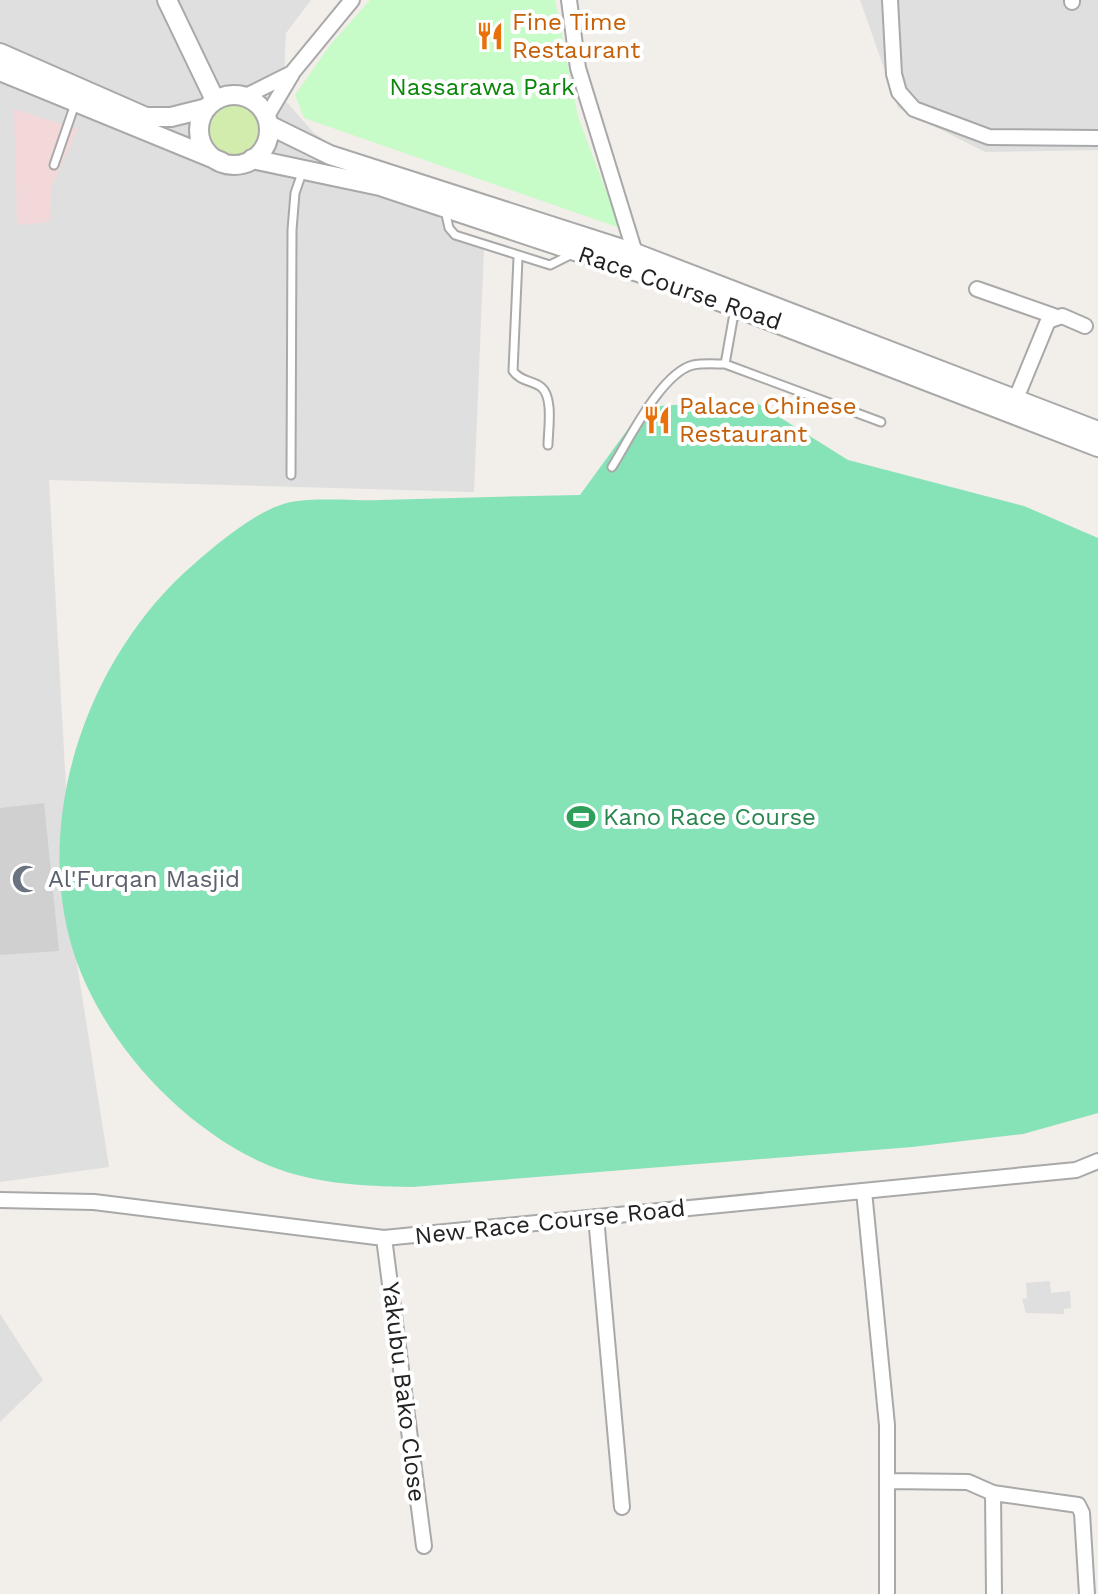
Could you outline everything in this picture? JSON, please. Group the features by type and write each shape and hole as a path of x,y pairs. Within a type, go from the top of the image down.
{"street":[{"path":"167,0 211,104 199,133 211,156 222,162"},
{"path":"0,71 232,165 252,159 267,141 268,120 292,73 352,0"},
{"path":"569,0 578,68 635,253"},
{"path":"890,0 894,74 899,92 914,109 989,137 1098,138"},
{"path":"0,53 146,117 171,117 233,95 246,96 292,73"},
{"path":"246,96 268,120"},
{"name":"Race Course Road","path":"268,120 330,155 635,253 755,296 1015,401 1098,431"},
{"name":"Race Course Road","path":"252,159 380,186 735,306 1098,447"},
{"path":"977,289 1054,316 1070,318 1085,326"},
{"path":"1015,401 1043,327 1054,316"},
{"name":"New Race Course Road","path":"0,1200 94,1202 384,1238 1076,1170 1098,1161"},
{"path":"864,1191 887,1425 887,1594"},
{"path":"596,1217 622,1507"},
{"name":"Yakubu Bako Close","path":"384,1238 424,1546"},
{"path":"887,1481 968,1482 993,1493 1081,1508 1087,1594"},
{"path":"993,1493 994,1594"}],"lane":[{"path":"54,165 75,102"},
{"path":"291,475 292,230 295,193 304,168"},
{"path":"445,210 449,228 455,235 518,258 550,265 576,252"},
{"path":"518,258 513,371 525,381 542,387 548,397 548,445"},
{"path":"725,364 735,306"},
{"path":"612,467 661,390 678,372 694,365 725,364 881,422"}],"shaded area":[{"path":"0,0 311,0 286,33 283,98 314,133 484,248 474,492 49,480 75,951 109,1167 0,1182"},
{"path":"860,0 1098,0 1098,150 985,152 898,108"},
{"path":"14,109 78,129 51,187 50,222 17,225"},
{"name":"Al'Furqan Masjid","path":"44,803 59,951 0,955 0,808"},
{"path":"1050,1281 1051,1293 1070,1291 1071,1308 1064,1309 1064,1314 1026,1313 1022,1299 1027,1298 1026,1283"},
{"path":"0,1314 43,1380 0,1422"}],"green space":[{"name":"Nassarawa Park","path":"370,0 555,0 578,117 620,228 304,118 295,95 331,44"},
{"path":"234,103 253,111 261,130 253,149 234,157 215,149 207,130 215,111"},
{"name":"Kano Race Course","path":"752,400 848,460 1024,506 1098,538 1098,1113 1023,1134 912,1147 412,1187 355,1184 297,1175 261,1162 196,1122 138,1066 94,1000 67,928 60,880 61,831 68,782 81,735 99,689 123,646 152,607 185,572 221,542 249,521 277,506 313,500 580,495 644,407"}],"place":[{"name":"Fine Time Restaurant","path":"490,36"},
{"name":"Palace Chinese Restaurant","path":"657,420"},
{"name":"Kano Race Course","path":"581,817"},
{"name":"Al'Furqan Masjid","path":"26,879"}]}
